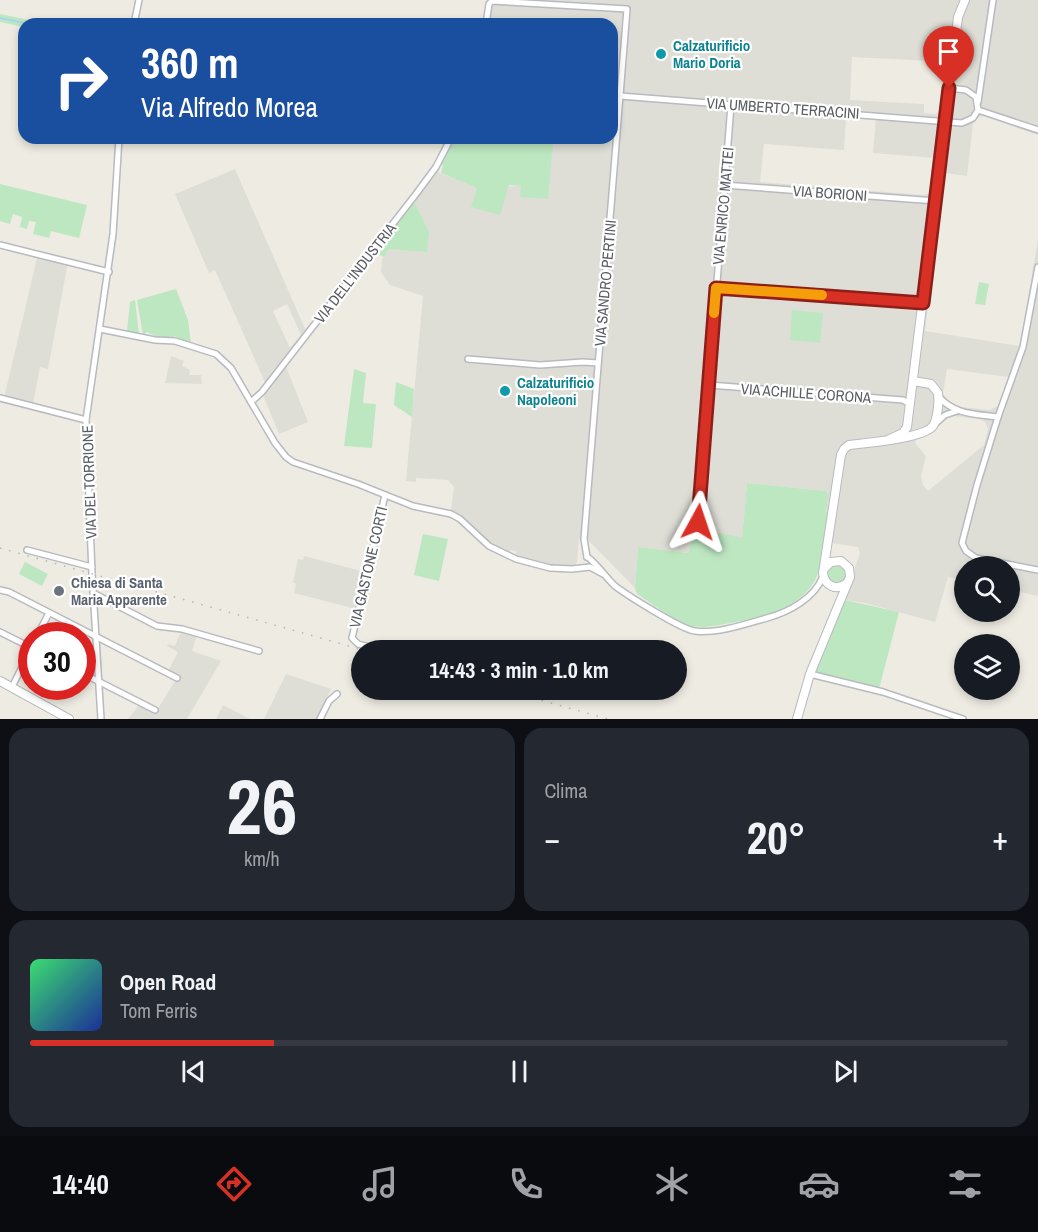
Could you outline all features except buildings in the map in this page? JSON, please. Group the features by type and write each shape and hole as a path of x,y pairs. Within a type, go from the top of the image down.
{"street":[{"path":"135,18 139,0"},
{"path":"890,439 906,431 909,419 908,400 913,381 958,17 966,0"},
{"path":"993,0 978,110 1038,130"},
{"name":"VIA SANDRO PERTINI","path":"487,18 489,4 492,1 627,9 618,120"},
{"path":"949,88 969,91 978,102"},
{"name":"VIA UMBERTO TERRACINI","path":"620,96 968,122 974,118 978,110"},
{"name":"VIA ENRICO MATTEI","path":"698,522 731,105"},
{"name":"VIA DEL TORRIONE","path":"101,719 86,420 115,222 119,144"},
{"name":"VIA DELL'INDUSTRIA","path":"251,402 262,392 416,194 436,167 448,144"},
{"name":"VIA SANDRO PERTINI","path":"587,565 584,539 616,144"},
{"name":"VIA BORIONI","path":"724,185 936,201"},
{"path":"0,245 108,272"},
{"path":"1038,267 1023,347 975,490 962,543 966,551 976,558 1038,570"},
{"path":"716,288 923,303"},
{"path":"100,329 155,340 173,340 216,354 231,368 280,451 293,462 413,506 451,514 460,519 489,546 516,559 550,568 577,568 587,565 603,574 632,597 682,627 694,631 740,625 784,614 817,588 824,571 842,452 849,445 910,437 930,430 945,415 957,411"},
{"path":"468,359 540,365 598,363"},
{"path":"913,381 933,386 946,405 957,411 998,417"},
{"name":"VIA ACHILLE CORONA","path":"709,385 908,400"},
{"path":"934,424 939,397"},
{"path":"0,398 86,420"},
{"path":"909,419 913,428 923,432"},
{"name":"VIA GASTONE CORTI","path":"354,640 352,638 385,495"},
{"path":"828,546 838,561"},
{"path":"27,550 92,567"},
{"path":"797,719 810,674 841,601 850,574 849,568 844,563 831,562 824,571 825,580 839,594 841,601"},
{"path":"817,588 832,586 839,588 847,583"},
{"path":"0,590 9,592 177,678"},
{"path":"93,595 157,626 182,630 258,651"},
{"path":"44,622 49,613"},
{"path":"0,632 18,641"},
{"path":"810,674 882,692 963,719"},
{"path":"12,687 18,675"},
{"path":"96,680 155,710"},
{"path":"0,681 69,719"},
{"path":"320,719 328,701 337,694"}],"shaded area":[{"path":"487,0 1038,0 1038,135 983,116 979,117 973,123 967,176 944,173 925,331 1020,346 1038,239 1038,596 1020,592 1020,556 954,556 954,578 948,577 935,622 865,603 844,600 860,553 858,547 831,543 835,515 828,514 826,511 829,494 826,491 747,483 742,539 693,527 689,553 638,547 635,588 588,540 579,539 577,562 567,567 549,565 516,556 516,551 510,550 509,554 492,544 451,510 454,487 448,480 416,478 416,482 406,481 423,296 390,285 381,272 382,260 389,249 429,231 414,201 435,171 478,188 521,186 553,144 618,144 618,18 484,18","holes":["852,57 931,61 932,57 945,59 948,63 943,109 936,114 924,113 924,104 850,100","846,117 876,119 873,153 935,158 930,193 923,195 760,182 764,144 844,150","947,369 1009,377 998,406 989,410 954,406 948,403 943,393","954,416 984,421 988,429 984,445 928,491 923,485 921,476 926,456 915,443 916,440 934,431 944,418"]},
{"path":"235,169 306,331 283,359 308,422 279,434 263,395 268,389 215,270 209,273 175,194","holes":["287,304 301,335 290,348 273,311"]},
{"path":"38,254 68,262 48,369 40,367 33,404 4,398"},
{"path":"171,356 184,361 182,366 190,370 189,375 201,375 202,384 165,383"},
{"path":"304,556 365,572 356,609 294,593 296,584 293,582 298,559 303,560"},
{"path":"182,629 197,634 192,651 221,661 187,719 128,719 141,703 157,710 177,678 167,673 178,652 167,646 168,644 175,646"},
{"path":"286,674 331,689 327,698 329,701 320,719 264,719"},
{"path":"223,705 250,719 216,719"}],"green space":[{"path":"0,14 20,18 18,26 0,22"},
{"path":"451,144 553,144 548,199 520,197 521,186 509,185 500,215 471,207 477,188 441,173 443,165 440,164"},
{"path":"0,184 87,205 79,238 51,231 49,238 33,234 36,222 29,221 27,229 20,227 22,217 13,214 10,224 0,221"},
{"path":"414,201 429,231 427,252 389,249 384,257 376,253"},
{"path":"979,282 989,284 985,305 975,304"},
{"path":"176,289 188,320 191,344 174,336 173,338 160,338 147,332 143,335 137,300"},
{"path":"135,300 139,334 127,331 130,302"},
{"path":"792,310 823,313 820,343 790,340"},
{"path":"354,369 366,373 363,403 376,404 372,448 344,446"},
{"path":"396,382 414,389 412,417 394,405"},
{"path":"747,483 826,491 829,494 822,559 817,576 806,592 786,607 774,612 737,622 702,627 682,623 637,594 635,588 638,547 689,553 693,527 742,538"},
{"path":"423,534 448,539 439,581 414,575"},
{"path":"25,562 48,574 42,586 19,574"},
{"path":"833,565 841,565 846,570 844,581 833,583 828,578 828,570"},
{"path":"844,600 899,612 879,689 817,674 816,668"}],"waterway":[{"path":"0,18 18,22"}],"railway":[{"path":"0,548 351,647"},
{"path":"541,700 608,719"}],"slow traffic":[{"path":"714,313 716,288 822,295"}],"place":[{"name":"Calzaturificio Mario Doria","path":"661,54"},
{"name":"Calzaturificio Napoleoni","path":"505,391"},
{"name":"Chiesa di Santa Maria Apparente","path":"59,591"}],"route":[{"path":"698,522 716,288 923,303 949,88"}]}
